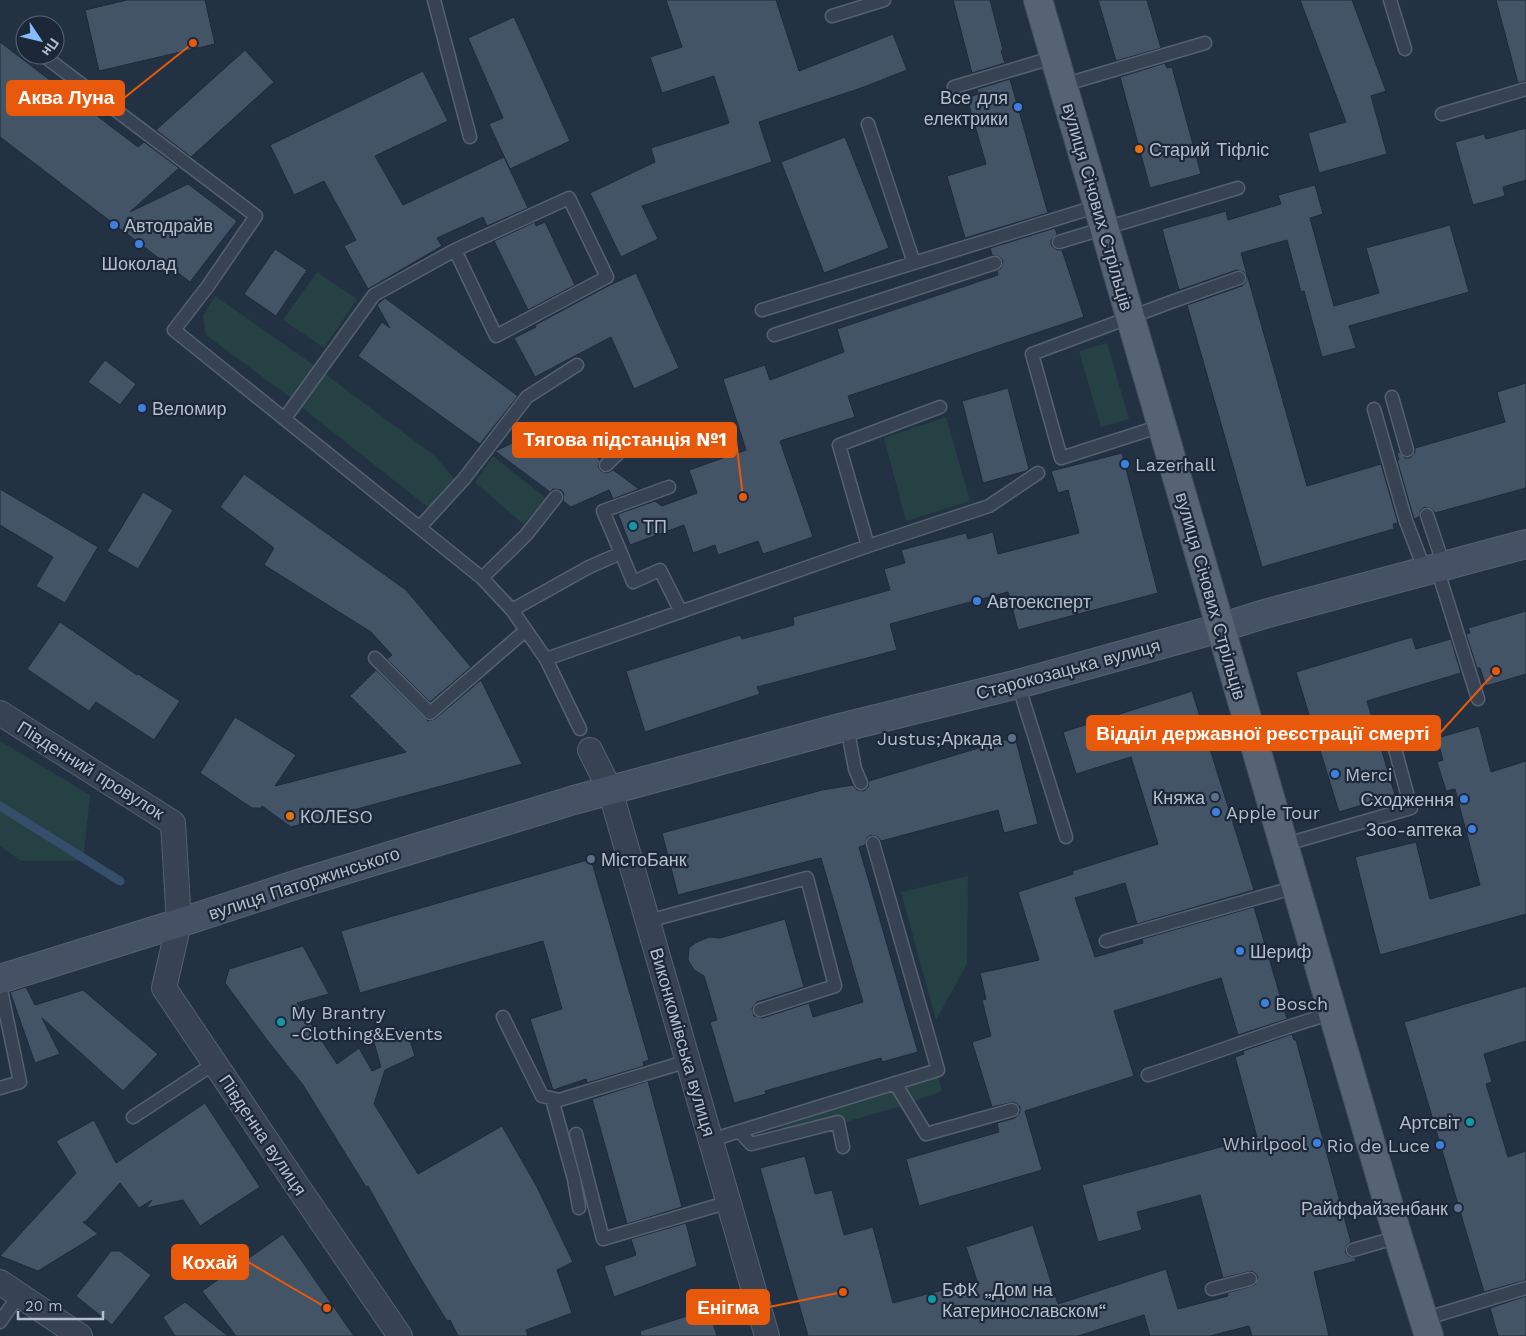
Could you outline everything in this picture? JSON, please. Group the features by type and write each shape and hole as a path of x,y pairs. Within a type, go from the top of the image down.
{"main road":[{"name":"вулиця Січових Стрільців","path":"1038,0 1398,1237 1426,1327"}],"street":[{"name":"Старокозацька вулиця","path":"610,790 847,726 1018,684 1261,615 1526,544"},
{"name":"Південний провулок","path":"0,713 173,823 179,923"},
{"name":"Виконкомівська вулиця","path":"590,750 610,790 767,1336"},
{"name":"вулиця Паторжинського","path":"0,979 298,884 610,790"},
{"name":"Південна вулиця","path":"179,923 164,988 400,1336"},
{"path":"10,1288 80,1336"}],"lane":[{"path":"434,0 470,137"},
{"path":"832,16 884,0"},
{"path":"1390,0 1405,49"},
{"path":"1063,85 1205,43"},
{"path":"954,87 1055,57"},
{"path":"56,65 256,216 208,286 174,330 482,578 512,610 546,659 580,729"},
{"path":"1442,114 1526,89"},
{"path":"868,124 914,262"},
{"path":"762,310 914,262 1101,217 1238,188"},
{"path":"285,418 374,296 455,250 569,198 607,277 496,336 455,250"},
{"path":"1059,242 1101,217"},
{"path":"774,335 994,263"},
{"path":"1161,426 1061,458 1032,354 1239,278"},
{"path":"420,527 464,480 527,397 577,365"},
{"path":"1392,397 1407,450"},
{"path":"868,546 839,445 940,407"},
{"path":"1374,409 1406,521 1436,568"},
{"path":"606,465 636,436"},
{"path":"546,659 868,546 989,506 1038,473"},
{"path":"669,487 603,511 633,582 660,570 681,612"},
{"path":"482,578 526,535 556,497"},
{"path":"1427,516 1436,568 1478,699"},
{"path":"512,610 560,585 589,567 620,553"},
{"path":"375,658 430,713 526,630"},
{"path":"1018,684 1066,837"},
{"path":"1284,845 1411,808 1388,723"},
{"path":"847,726 855,768 861,783"},
{"path":"711,1140 938,1070 873,843"},
{"path":"648,921 807,878 834,986 760,1010"},
{"path":"1106,941 1296,887"},
{"path":"0,985 20,1082 0,1088"},
{"path":"1148,1075 1200,1059 1284,1027 1333,1013"},
{"path":"503,1017 542,1096 552,1099 559,1100 688,1061"},
{"path":"133,1117 215,1063"},
{"path":"895,1083 926,1134 1012,1110"},
{"path":"552,1099 580,1208"},
{"path":"739,1131 751,1144 838,1122 843,1147"},
{"path":"576,1134 603,1239 729,1202"},
{"path":"1353,1250 1398,1237"},
{"path":"1212,1289 1250,1279"},
{"path":"0,1322 10,1288"},
{"path":"1426,1327 1526,1288"}],"green space":[{"path":"317,272 357,299 324,348 283,320"},
{"path":"215,296 315,366 291,398 206,335 203,316"},
{"path":"1107,343 1129,419 1101,427 1079,351"},
{"path":"325,374 436,457 456,481 429,508 300,406"},
{"path":"946,417 970,501 906,521 884,438"},
{"path":"493,456 547,499 523,524 475,482"},
{"path":"0,741 90,795 83,861 21,861 0,846"},
{"path":"968,876 967,964 936,1020 901,892"},
{"path":"937,1074 942,1091 912,1102 901,1084"},
{"path":"894,1087 905,1105 842,1123 788,1131 770,1123"}],"building":[{"path":"127,0 205,0 215,44 99,71 85,10"},
{"path":"666,0 776,0 799,71 893,34 907,70 864,87 759,122 772,162 642,206 658,239 621,257 590,193 655,162 651,148 729,123 714,76 662,93 650,57 682,47"},
{"path":"953,0 990,0 1005,63 972,73"},
{"path":"1098,0 1147,0 1161,48 1116,61"},
{"path":"1300,0 1352,0 1386,91 1371,96 1387,154 1319,173 1308,133 1346,122"},
{"path":"1496,0 1526,0 1526,81 1518,83"},
{"path":"514,17 570,141 510,169 489,124 503,118 468,38"},
{"path":"0,42 15,53 15,65 30,65 138,147 144,142 179,168 130,212 188,184 237,221 190,282 0,137"},
{"path":"245,50 274,82 191,157 156,130"},
{"path":"1165,63 1167,68 1172,67 1201,174 1150,188 1120,77"},
{"path":"423,71 448,121 375,156 403,205 504,157 528,208 487,226 483,217 437,238 442,246 368,289 344,246 356,240 324,181 294,195 270,145"},
{"path":"1010,79 1048,213 965,238 947,176 986,164 967,98 978,94 977,89"},
{"path":"1526,128 1526,180 1503,187 1505,196 1473,205 1455,142 1484,134 1486,139"},
{"path":"845,137 889,248 824,273 781,162"},
{"path":"1315,185 1323,214 1310,218 1334,306 1379,293 1366,248 1450,225 1469,292 1349,326 1356,348 1322,357 1304,291 1301,292 1287,240 1241,253 1307,486 1381,464 1398,523 1393,524 1394,529 1262,567 1187,305 1242,286 1247,276 1244,272 1237,270 1179,290 1162,229 1226,211 1228,220 1281,204 1278,195"},
{"path":"535,222 536,226 545,222 575,285 528,310 494,241"},
{"path":"1055,228 1057,234 1051,240 1051,245 1057,250 1062,250 1084,317 848,396 855,417 780,441 813,537 763,554 758,541 718,555 715,545 693,553 684,525 630,545 618,514 655,501 662,506 697,493 689,470 746,450 723,379 765,365 770,380 844,352 837,329 998,275 997,271 1001,268 1003,261 1000,257 992,255 990,248"},
{"path":"275,249 307,270 276,316 244,294"},
{"path":"636,273 679,368 634,389 611,337 535,377 514,338 608,286"},
{"path":"385,298 518,396 480,444 358,356 382,322 390,328 377,305"},
{"path":"105,360 136,384 120,405 88,382"},
{"path":"1526,383 1526,488 1435,513 1432,509 1425,507 1421,510 1419,517 1414,519 1397,460 1399,460 1397,453 1399,452 1405,458 1410,458 1415,452 1415,448 1505,422 1497,392"},
{"path":"1008,388 1029,469 983,483 962,401"},
{"path":"552,425 600,460 598,466 601,471 607,473 613,470 639,489 613,499 609,490 571,507 563,501 564,494 561,490 553,489 550,492 495,451"},
{"path":"1122,453 1158,593 1018,630 1008,592 944,609 890,624 897,650 757,687 760,694 645,732 626,671 740,635 742,639 794,625 793,617 890,590 884,569 905,563 901,550 966,533 968,539 993,532 998,554 1079,533 1068,490 1058,493 1051,471"},
{"path":"244,474 406,590 471,667 430,702 387,659 392,655 371,632 264,565 274,548 220,507"},
{"path":"0,489 98,547 65,603 36,586 53,557 0,525"},
{"path":"143,492 173,510 138,569 107,551"},
{"path":"1526,611 1526,674 1486,686 1480,668 1477,668 1466,634 1470,633 1468,628"},
{"path":"60,622 137,675 180,701 154,740 96,702 89,711 27,669"},
{"path":"1412,637 1416,649 1451,639 1461,673 1367,701 1395,795 1339,812 1296,672"},
{"path":"376,670 428,721 435,719 481,680 522,764 291,827 262,806 261,808 252,808 200,773 235,717 296,755 275,786 406,752 350,696"},
{"path":"1192,691 1254,890 1137,924 1125,883 1075,898 1095,957 1143,943 1142,939 1254,907 1287,1019 1238,1035 1221,978 1114,1011 1134,1076 1025,1111 1042,1170 919,1206 906,1159 999,1132 997,1123 1015,1118 1020,1112 1020,1107 1014,1102 992,1107 972,1042 991,1036 982,1000 986,999 980,973 1039,960 1018,892 1073,874 1072,871 1158,844 1131,757 1076,774 1063,732"},
{"path":"1479,726 1491,772 1526,761 1526,914 1380,955 1355,857 1416,842 1430,899 1480,885 1455,789 1446,791 1437,762 1443,760 1437,738"},
{"path":"1015,737 1038,824 1004,833 998,810 881,841 878,837 871,835 867,838 865,845 859,847 918,1052 882,1062 881,1058 765,1091 766,1094 734,1103 710,1022 717,1020 704,976 694,970 688,960 689,948 695,943 709,937 720,938 785,919 804,987 757,1002 752,1008 754,1016 762,1018 809,1003 813,1017 863,1002 821,858 678,895 662,833 822,790 853,785 857,790 864,791 868,787 869,781"},
{"path":"591,859 649,1060 643,1062 644,1066 587,1083 586,1079 553,1090 530,1019 562,1009 543,941 360,993 341,931"},
{"path":"303,946 329,994 297,1003 337,1064 359,1048 372,1071 381,1067 373,1039 406,1027 415,1056 385,1070 374,1104 418,1174 502,1126 537,1187 573,1262 557,1270 572,1313 526,1330 528,1336 458,1336 450,1320 447,1321 410,1261 368,1186 366,1187 303,1085 225,983 229,969"},
{"path":"1526,986 1526,1041 1484,1054 1492,1082 1486,1084 1508,1157 1526,1151 1526,1280 1484,1292 1404,1022"},
{"path":"26,987 35,1005 83,990 158,1054 123,1091 42,1018 60,1054 35,1063 10,992"},
{"path":"1292,1034 1294,1040 1296,1040 1351,1242 1347,1245 1345,1252 1348,1256 1355,1258 1356,1261 1314,1272 1329,1336 1252,1336 1249,1326 1210,1336 1150,1336 1144,1315 1078,1336 808,1336 760,1168 805,1156 815,1194 832,1190 844,1235 873,1227 893,1303 977,1281 966,1247 1033,1225 1058,1304 1166,1269 1178,1309 1228,1296 1227,1293 1255,1285 1258,1277 1252,1271 1223,1278 1200,1195 1137,1212 1142,1230 1098,1242 1082,1185 1257,1137 1235,1057 1244,1054 1243,1051"},
{"path":"648,1081 682,1207 627,1224 592,1099"},
{"path":"205,1103 260,1187 200,1226 183,1200 146,1208 152,1200 139,1208 120,1183 83,1222 98,1234 38,1271 0,1256 76,1173 56,1141 94,1120 116,1163"},
{"path":"686,1223 697,1266 614,1297 604,1266 636,1255 631,1239"},
{"path":"283,1234 354,1336 236,1336 202,1291"},
{"path":"111,1251 120,1251 151,1275 112,1325 76,1296"},
{"path":"1526,1296 1526,1336 1498,1336 1490,1308"},
{"path":"185,1302 228,1336 175,1336 163,1317"},
{"path":"709,1309 717,1336 641,1336 640,1331"}],"waterway":[{"path":"0,806 120,881"}],"place":[{"name":"Аква Луна","path":"193,43"},
{"name":"Все для електрики","path":"1018,107"},
{"name":"Старий Тіфліс","path":"1139,149"},
{"name":"Автодрайв","path":"114,225"},
{"name":"Шоколад","path":"139,244"},
{"name":"Веломир","path":"142,408"},
{"name":"Lazerhall","path":"1125,464"},
{"name":"Тягова підстанція №1","path":"743,497"},
{"name":"ТП","path":"633,526"},
{"name":"Автоексперт","path":"977,601"},
{"name":"Відділ державної реєстрації смерті","path":"1496,671"},
{"name":"Justus;Аркада","path":"1012,738"},
{"name":"Merci","path":"1335,774"},
{"name":"Княжа","path":"1215,797"},
{"name":"Сходження","path":"1464,799"},
{"name":"Apple Tour","path":"1216,812"},
{"name":"КОЛЕSO","path":"290,816"},
{"name":"Зоо-аптека","path":"1472,829"},
{"name":"МістоБанк","path":"591,859"},
{"name":"Шериф","path":"1240,951"},
{"name":"Bosch","path":"1265,1003"},
{"name":"My Brantry -Clothing&Events","path":"281,1022"},
{"name":"Артсвіт","path":"1470,1122"},
{"name":"Whirlpool","path":"1317,1143"},
{"name":"Rio de Luce","path":"1440,1145"},
{"name":"Райффайзенбанк","path":"1458,1208"},
{"name":"Енігма","path":"843,1292"},
{"name":"БФК „Дом на Катеринославском“","path":"932,1299"},
{"name":"Кохай","path":"327,1308"}]}
